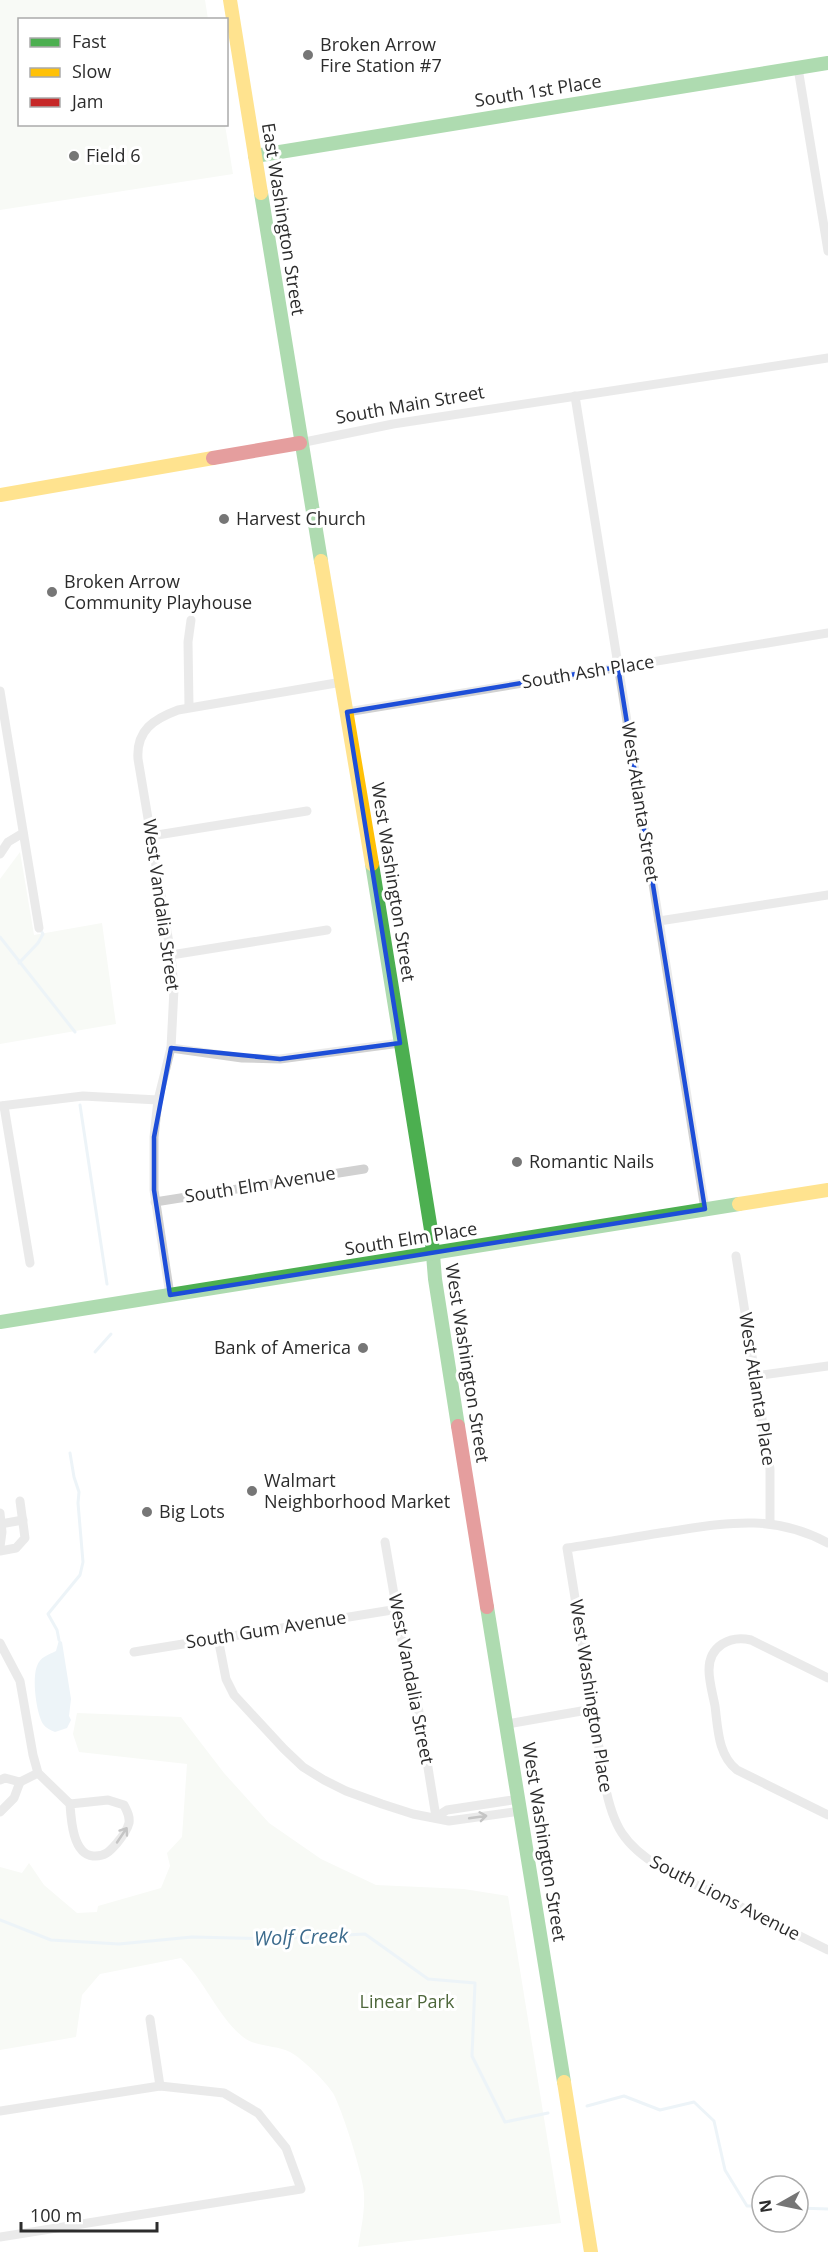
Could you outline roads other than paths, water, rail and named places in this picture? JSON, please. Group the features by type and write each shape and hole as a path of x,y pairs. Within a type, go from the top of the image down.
{"main road":[{"name":"East Washington Street","path":"230,0 300,443"},
{"name":"South 1st Place","path":"255,156 828,63"},
{"name":"South Main Street","path":"0,495 300,443"},
{"name":"West Washington Street","path":"300,443 347,712 456,1413 591,2252"},
{"name":"South Elm Place","path":"0,1322 828,1190"}],"street":[{"path":"798,68 828,251"},
{"name":"South Main Street","path":"300,443 393,423 828,358"},
{"name":"West Atlanta Street","path":"575,396 705,1209"},
{"path":"191,620 188,642 189,707 342,682"},
{"name":"South Ash Place","path":"347,712 828,633"},
{"path":"0,691 39,928"},
{"name":"West Vandalia Street","path":"171,1295 155,1202 154,1137 158,1100 171,1048 175,1009 171,955 137,750 144,730 157,718 189,707"},
{"path":"151,836 307,811"},
{"path":"0,854 8,842 23,833"},
{"path":"659,921 828,895"},
{"path":"171,955 327,930"},
{"path":"171,1048 242,1058 280,1059 400,1042"},
{"path":"30,1263 2,1106 83,1096 158,1100"},
{"name":"South Elm Avenue","path":"155,1202 364,1169"},
{"name":"West Atlanta Place","path":"736,1256 770,1469 770,1523"},
{"path":"754,1376 828,1366"},
{"path":"0,1513 0,1549 16,1548 23,1542 25,1532 20,1501"},
{"path":"1,1524 23,1520"},
{"name":"West Washington Place","path":"626,1841 612,1815 567,1548 733,1522 770,1523"},
{"path":"770,1523 796,1529 828,1543"},
{"name":"West Vandalia Street","path":"386,1542 408,1676 418,1706 436,1817"},
{"name":"South Gum Avenue","path":"134,1652 398,1609"},
{"path":"218,1638 226,1680 234,1695 303,1767 346,1791 413,1814 449,1821 520,1805"},
{"path":"828,1678 751,1640 741,1638 731,1639 722,1644 714,1652 709,1670 724,1757 737,1770 828,1815"},
{"path":"0,1643 16,1670 22,1689 33,1755 39,1773 70,1804 71,1817 81,1849 91,1856 101,1856 109,1852 129,1825 124,1805 108,1800 70,1804"},
{"path":"507,1724 593,1709"},
{"path":"0,1780 20,1782 39,1773"},
{"path":"0,1812 14,1798 20,1782"},
{"name":"South Lions Avenue","path":"626,1841 660,1867 828,1950"},
{"path":"150,2019 160,2086"},
{"path":"0,2111 160,2086 224,2093 258,2113 286,2148 301,2189 0,2236"}],"waterway":[{"path":"19,963 38,943 43,934 40,929"},
{"path":"0,937 75,1032"},
{"path":"80,1105 107,1284"},
{"path":"95,1352 111,1334"},
{"path":"59,1640 57,1630 48,1614 80,1575 83,1562 79,1492 70,1453"},
{"name":"Wolf Creek","path":"0,1920 51,1940 119,1944 192,1937 271,1939 365,1934 428,1979 475,1983 472,2056 505,2122 548,2113"},
{"name":"Wolf Creek","path":"587,2106 624,2096 660,2110 694,2102 714,2121 725,2170 747,2206 750,2206"},
{"name":"Wolf Creek","path":"810,2208 828,2209"}],"place":[{"name":"Broken Arrow Fire Station #7","path":"308,55"},
{"name":"Field 6","path":"74,156"},
{"name":"Harvest Church","path":"224,519"},
{"name":"Broken Arrow Community Playhouse","path":"52,592"},
{"name":"Romantic Nails","path":"517,1162"},
{"name":"Bank of America","path":"363,1348"},
{"name":"Walmart Neighborhood Market","path":"252,1491"},
{"name":"Big Lots","path":"147,1512"}],"park label":[{"name":"Linear Park","path":"407,2002"}]}
